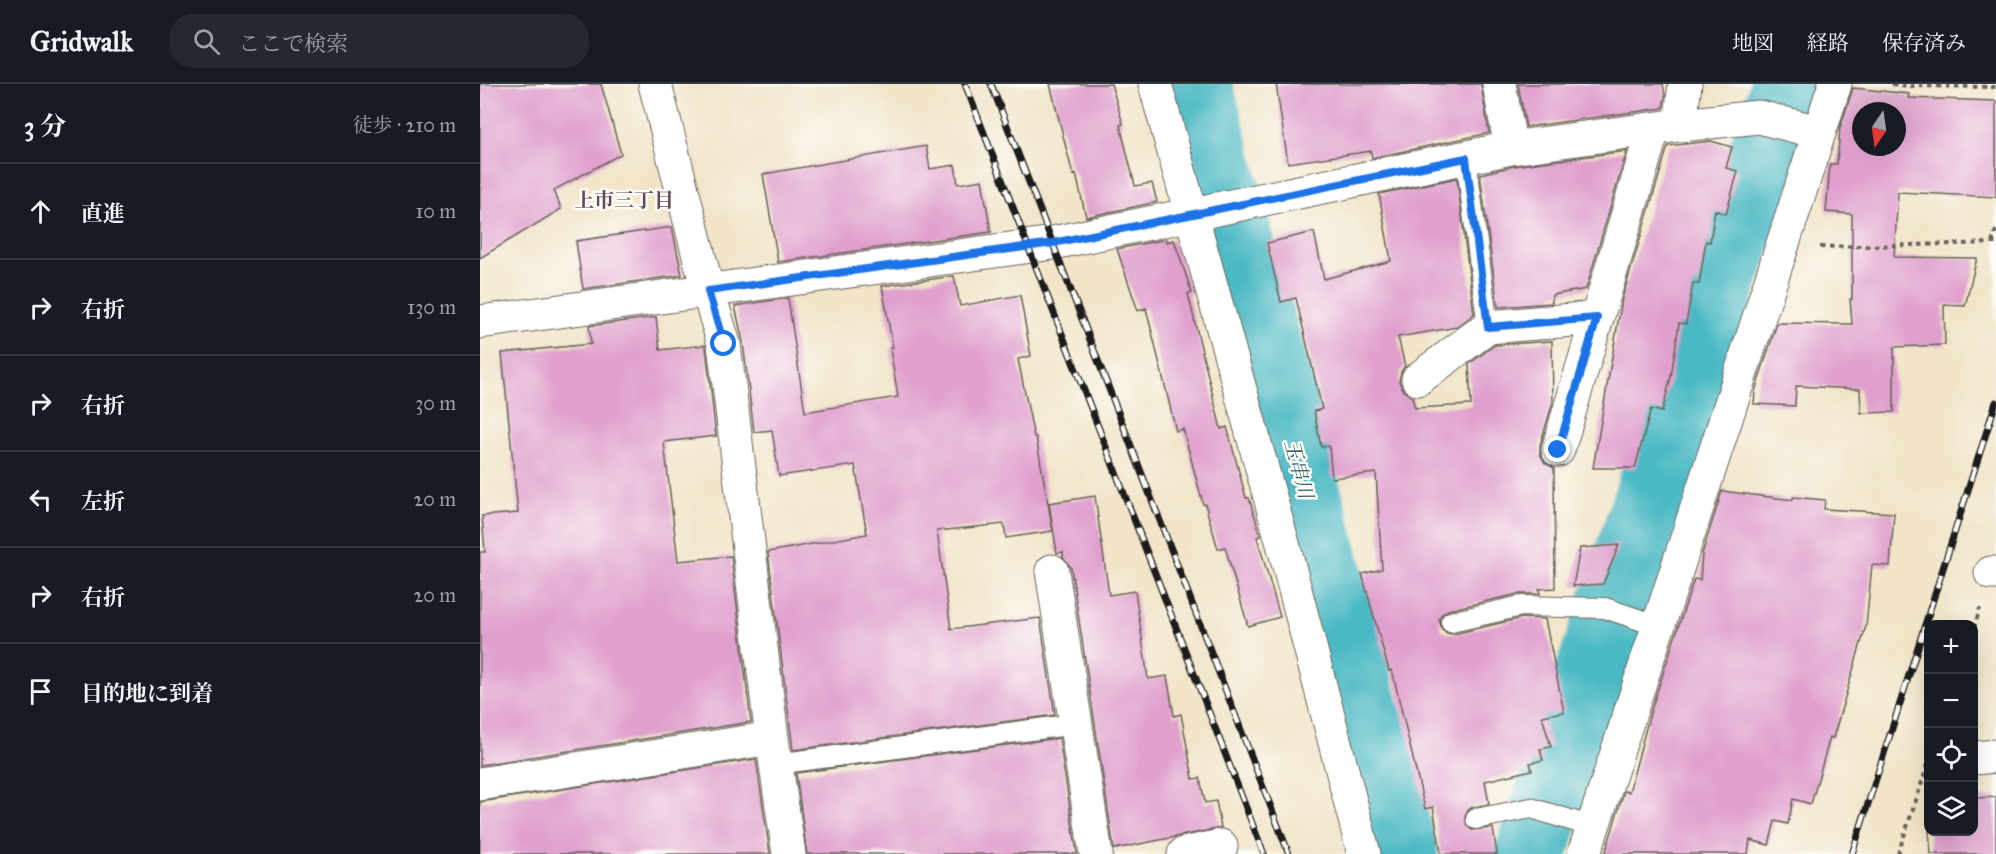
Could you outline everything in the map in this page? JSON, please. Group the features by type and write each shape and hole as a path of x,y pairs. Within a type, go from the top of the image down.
{"street":[{"path":"655,84 708,291 724,344 774,751 789,854"},
{"path":"1155,84 1199,214 1364,854"},
{"path":"1499,84 1511,148"},
{"path":"1558,450 1597,318 1666,127 1685,84"},
{"path":"1589,836 1646,621 1780,247 1816,131 1834,84"},
{"path":"480,322 1029,247 1199,214 1511,148 1759,117 1816,131"},
{"path":"1418,379 1488,327 1597,318"},
{"path":"1052,571 1096,854"},
{"path":"480,784 774,751"},
{"path":"1978,758 1996,756"},
{"path":"1185,854 1221,846"}],"lane":[{"path":"1466,158 1488,327"},
{"path":"1451,622 1521,606 1605,608 1646,621"},
{"path":"774,751 1076,724"},
{"path":"1476,819 1531,808 1589,836"}],"path":[{"path":"1892,84 1996,87"},
{"path":"1780,247 1994,243 1996,230"},
{"path":"1898,854 1924,779"}],"building":[{"path":"480,84 601,84 621,154 554,190 561,209 480,258"},
{"path":"1050,84 1111,84 1123,124 1120,125 1135,186 1152,183 1157,202 1086,217"},
{"path":"1276,84 1481,84 1489,133 1372,158 1371,151 1288,163"},
{"path":"1518,84 1663,84 1665,96 1663,108 1526,127"},
{"path":"1853,88 1909,94 1908,98 1996,101 1996,197 1898,192 1894,257 1977,258 1965,306 1944,305 1945,345 1894,347 1894,412 1861,413 1860,389 1796,386 1795,406 1754,404 1755,391 1777,323 1852,324 1850,299 1852,299 1852,214 1826,212 1830,164 1837,164 1840,128"},
{"path":"1711,141 1732,147 1726,168 1738,171 1726,214 1715,210 1710,242 1706,241 1699,284 1693,283 1686,324 1679,323 1671,377 1662,412 1651,409 1635,468 1593,468 1622,299 1668,146"},
{"path":"926,146 930,169 955,165 958,184 982,180 991,232 778,262 763,174"},
{"path":"1627,151 1586,289 1552,295 1552,303 1498,307 1480,174 1514,166"},
{"path":"1457,178 1474,314 1457,327 1398,337 1405,366 1399,381 1403,390 1412,397 1415,408 1471,405 1469,364 1495,345 1552,341 1553,402 1540,445 1540,454 1545,463 1554,468 1555,588 1539,589 1540,594 1518,594 1448,610 1439,619 1442,630 1453,634 1522,618 1545,619 1564,712 1542,716 1551,747 1540,749 1543,760 1530,763 1532,770 1485,781 1489,804 1473,807 1465,816 1467,826 1472,830 1493,828 1497,854 1441,854 1433,807 1425,809 1392,670 1389,671 1362,574 1382,569 1376,473 1332,478 1329,446 1321,447 1314,411 1322,409 1296,298 1281,302 1267,243 1314,232 1324,279 1391,261 1379,194"},
{"path":"672,227 682,275 583,289 576,241"},
{"path":"1166,239 1166,242 1174,240 1192,293 1188,294 1221,429 1227,427 1246,498 1249,498 1261,536 1257,537 1280,617 1248,626 1225,547 1218,549 1205,504 1203,504 1183,429 1176,431 1146,308 1138,311 1117,249"},
{"path":"954,276 960,306 1020,295 1031,356 1018,359 1034,437 1036,437 1053,531 1006,538 1004,524 937,531 951,629 1040,618 1055,715 793,750 768,552 867,534 855,465 779,476 772,430 754,432 743,342 735,306 788,298 805,412 898,397 890,348 893,348 882,286"},
{"path":"656,317 660,350 705,345 706,348 716,436 664,442 678,561 731,556 751,722 480,765 480,552 485,552 482,516 518,513 502,353 591,344 589,326"},
{"path":"1722,491 1793,500 1793,497 1825,500 1824,509 1894,513 1890,566 1872,565 1866,626 1811,804 1793,799 1788,824 1775,821 1769,845 1750,840 1748,854 1605,854 1624,791 1629,792 1650,713 1694,579 1700,580 1702,554"},
{"path":"1095,496 1109,595 1135,591 1148,679 1167,676 1174,716 1181,714 1193,779 1200,778 1205,803 1216,801 1221,828 1114,849 1071,568 1063,557 1063,552 1057,553 1049,503"},
{"path":"1619,545 1603,584 1573,586 1580,548"},
{"path":"1059,738 1077,854 807,854 796,773"},
{"path":"756,759 770,854 480,854 480,802"},
{"path":"1996,797 1996,854 1931,854 1929,836 1978,836 1978,798"}],"waterway":[{"name":"玉串川","path":"1196,84 1402,854"},
{"path":"1531,854 1787,84"}],"railway":[{"path":"965,84 1264,854"},
{"path":"991,84 1289,854"},
{"path":"1852,854 1996,402"}],"district":[{"name":"上市三丁目","path":"624,200"}],"route":[{"path":"724,344 708,291 1053,243 1466,158 1488,327 1597,318 1558,450"}]}
